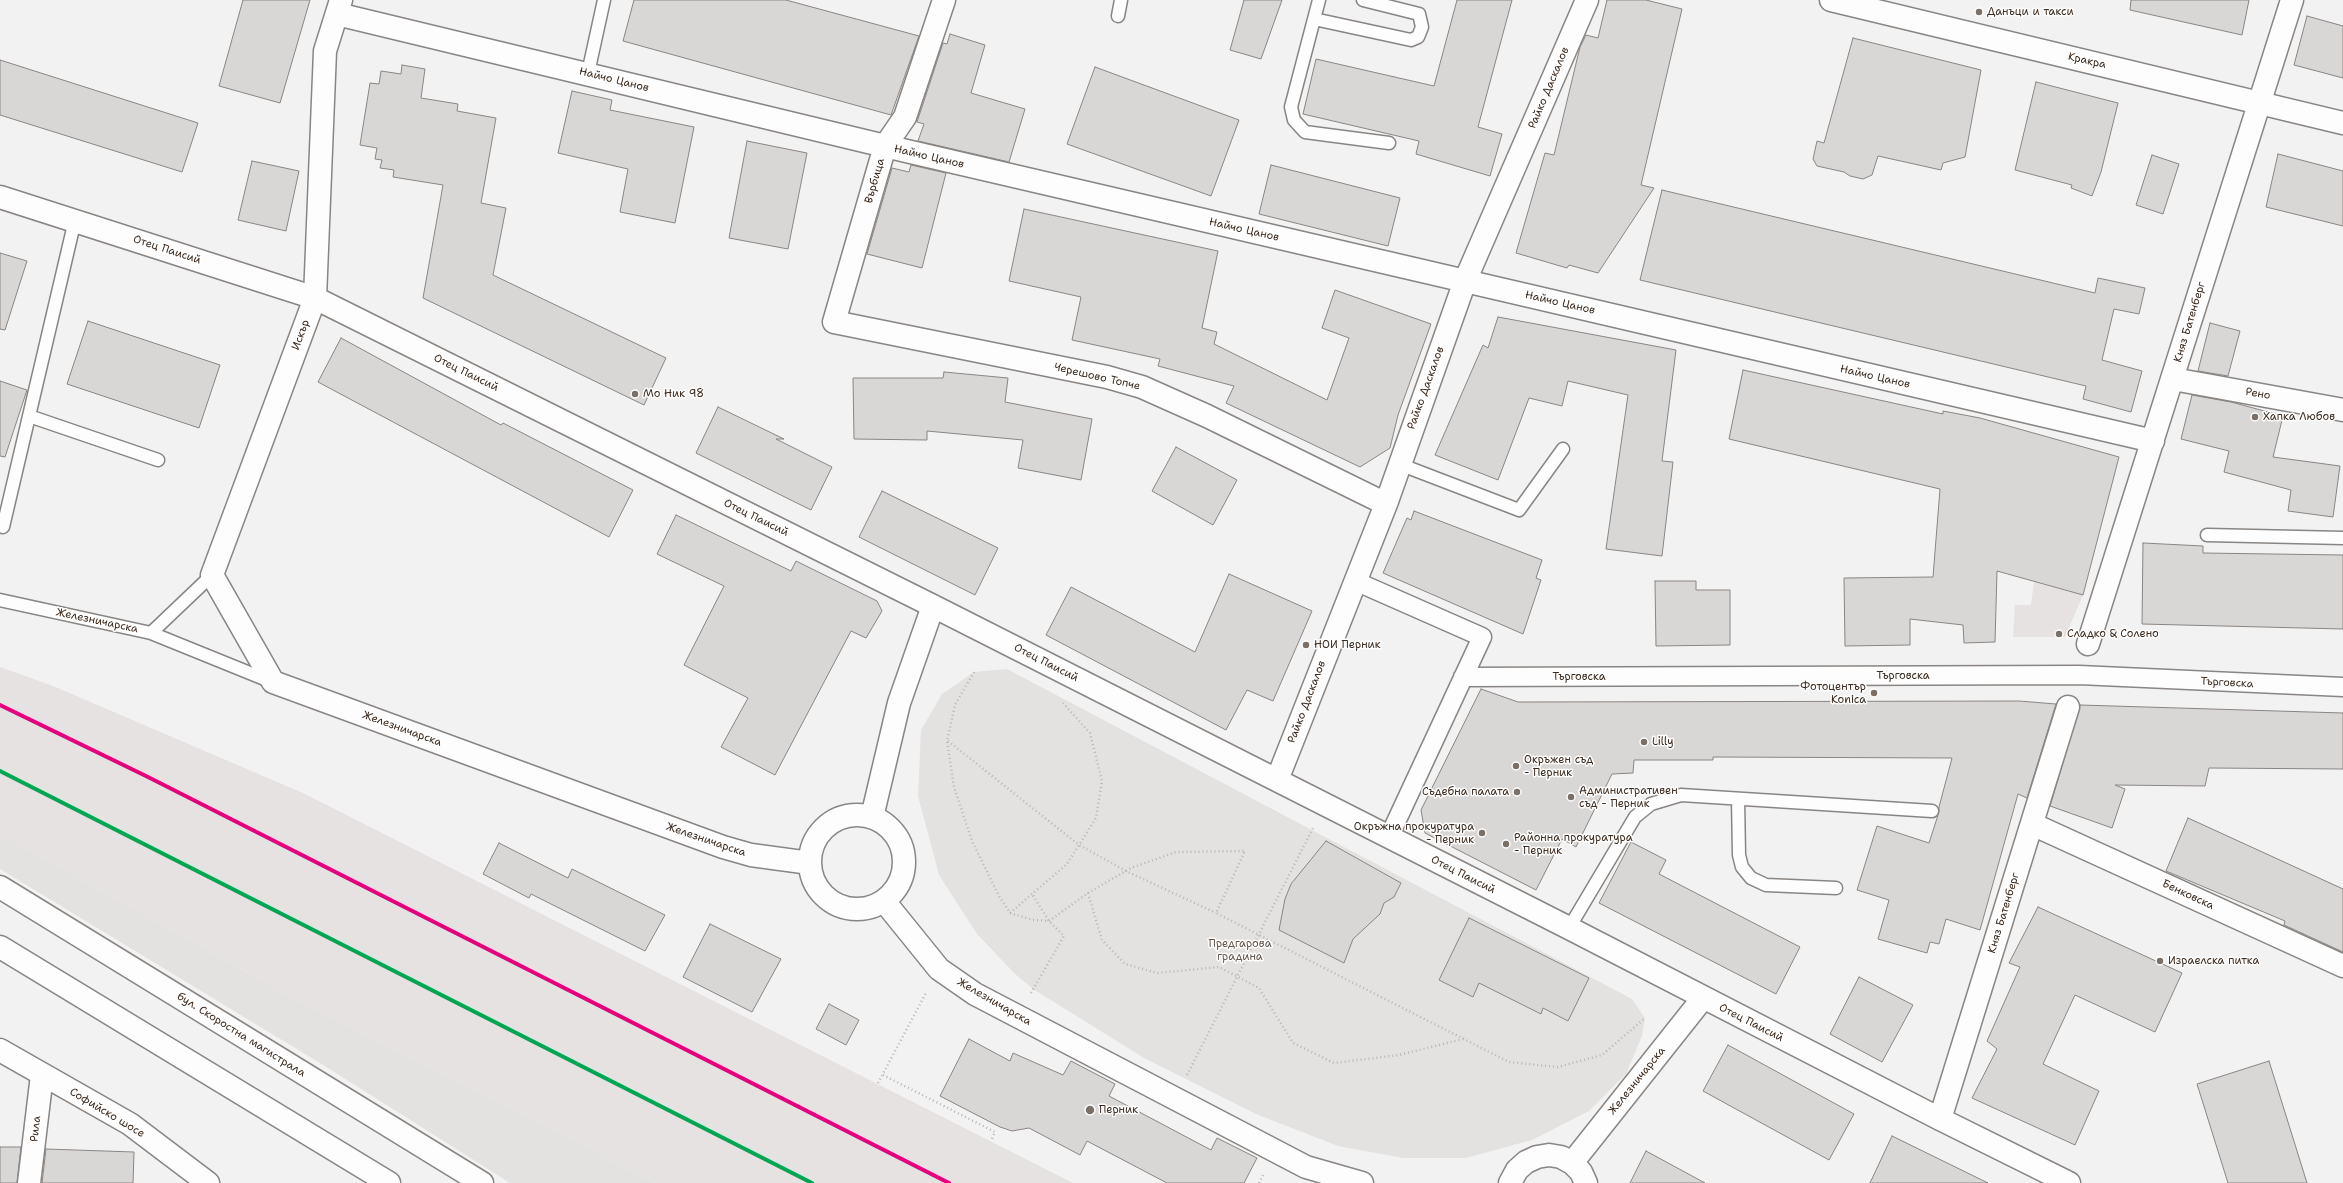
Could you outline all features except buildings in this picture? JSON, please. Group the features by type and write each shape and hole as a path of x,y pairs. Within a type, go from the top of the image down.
{"main road":[{"name":"Върбица","path":"834,322 885,146 905,117 944,0"},
{"name":"Райко Даскалов","path":"1277,780 1386,504 1465,281 1587,0"},
{"name":"Кракра","path":"1831,0 2343,123"},
{"name":"Княз Батенберг","path":"2088,644 2292,0"},
{"name":"Найчо Цанов","path":"339,7 588,73 885,146 2153,441"},
{"name":"Искър","path":"212,575 315,298 325,52 339,7"},
{"name":"Отец Паисий","path":"0,197 315,298 933,606 1569,928 1940,1120 2069,1183"},
{"name":"Черешово Топче","path":"834,322 1107,377 1142,387 1206,416 1386,504"},
{"name":"Рено","path":"2172,379 2343,410"},
{"path":"212,575 273,682"},
{"path":"872,817 900,703 933,606"},
{"name":"Железничарска","path":"273,682 723,847 751,855 810,863"},
{"name":"Княз Батенберг","path":"1940,1120 2068,707"},
{"path":"850,815 872,817 883,822 893,831 900,842 904,855 904,868 900,881 894,892 884,901 873,906 860,909 836,904 826,896 818,886 810,863 815,841 829,824 850,815"},
{"name":"Бенковска","path":"2032,824 2343,966"},
{"name":"бул. Скоростна магистрала","path":"0,887 482,1183"},
{"name":"Железничарска","path":"884,901 938,969 975,994 1306,1167 1362,1183"},
{"path":"0,947 389,1183"},
{"name":"Железничарска","path":"1572,1163 1703,998"},
{"name":"Софийско шосе","path":"0,1050 130,1124 208,1183"},
{"name":"Рила","path":"29,1183 42,1075"},
{"path":"1510,1183 1517,1170 1526,1162 1537,1157 1549,1155 1561,1157 1572,1163 1581,1172 1586,1183"}],"street":[{"path":"1355,581 1482,637 1389,837"},
{"name":"Търговска","path":"1463,677 2078,675 2343,687"}],"lane":[{"path":"588,73 604,0"},
{"path":"1118,16 1121,0"},
{"path":"1319,0 1291,107 1294,120 1305,132 1389,143"},
{"path":"1314,18 1411,40 1418,37 1422,27 1419,14 1363,0"},
{"path":"3,527 75,220"},
{"path":"29,416 158,460"},
{"path":"1399,464 1519,510 1563,449"},
{"path":"2207,535 2343,538"},
{"name":"Искър","path":"151,633 212,575"},
{"name":"Железничарска","path":"0,600 151,633 273,682"},
{"path":"1569,928 1634,818 1651,804 1681,795 1932,811"},
{"path":"1738,799 1739,855 1742,867 1751,878 1766,885 1836,888"}],"path":[{"path":"974,672 955,705 947,741 954,787 972,841 999,896 1010,912 1033,920 1049,921 1088,894 1126,871 1176,852 1245,851 1216,913"},
{"path":"1010,912 1067,864 1096,818 1102,781 1090,733 1061,701"},
{"path":"947,741 1079,845 1126,871 1216,913 1508,1062 1558,1067 1602,1055 1645,1018"},
{"path":"1174,1099 1324,804"},
{"path":"1017,1017 1064,936 1049,921 1032,894"},
{"path":"1088,894 1102,940 1124,964 1157,973 1219,967 1259,988 1293,1043 1334,1063 1400,1055 1463,1039"},
{"path":"878,1083 938,969"},
{"path":"883,1075 995,1132 991,1141"}],"shaded area":[{"path":"2034,582 2083,595 2065,637 2013,637 2015,605 2031,605"},
{"path":"0,667 53,686 305,794 1073,1183 656,1183 288,995 0,834"}],"green space":[{"name":"Предгарова градина","path":"1007,669 1632,999 1645,1018 1642,1036 1626,1074 1589,1111 1532,1140 1466,1158 1403,1158 1338,1146 1256,1114 1144,1058 1033,989 1015,974 977,934 939,875 918,796 921,730 942,694 974,672"},
{"path":"0,834 288,995 656,1183 510,1183 328,1068 0,869"}],"transit line":[{"path":"0,705 148,777 949,1183"},
{"path":"0,771 812,1183"}],"place":[{"name":"Данъци и такси","path":"1979,12"},
{"name":"Мо Ник 98","path":"635,394"},
{"name":"Хапка Любов","path":"2255,417"},
{"name":"Сладко & Солено","path":"2059,634"},
{"name":"НОИ Перник","path":"1306,645"},
{"name":"Фотоцентър Konica","path":"1874,693"},
{"name":"Lilly","path":"1644,742"},
{"name":"Окръжен съд - Перник","path":"1516,766"},
{"name":"Съдебна палата","path":"1517,792"},
{"name":"Административен съд - Перник","path":"1571,797"},
{"name":"Окръжна прокуратура - Перник","path":"1482,833"},
{"name":"Районна прокуратура - Перник","path":"1506,844"},
{"name":"Израелска питка","path":"2160,961"},
{"name":"Перник","path":"1090,1110"}]}
